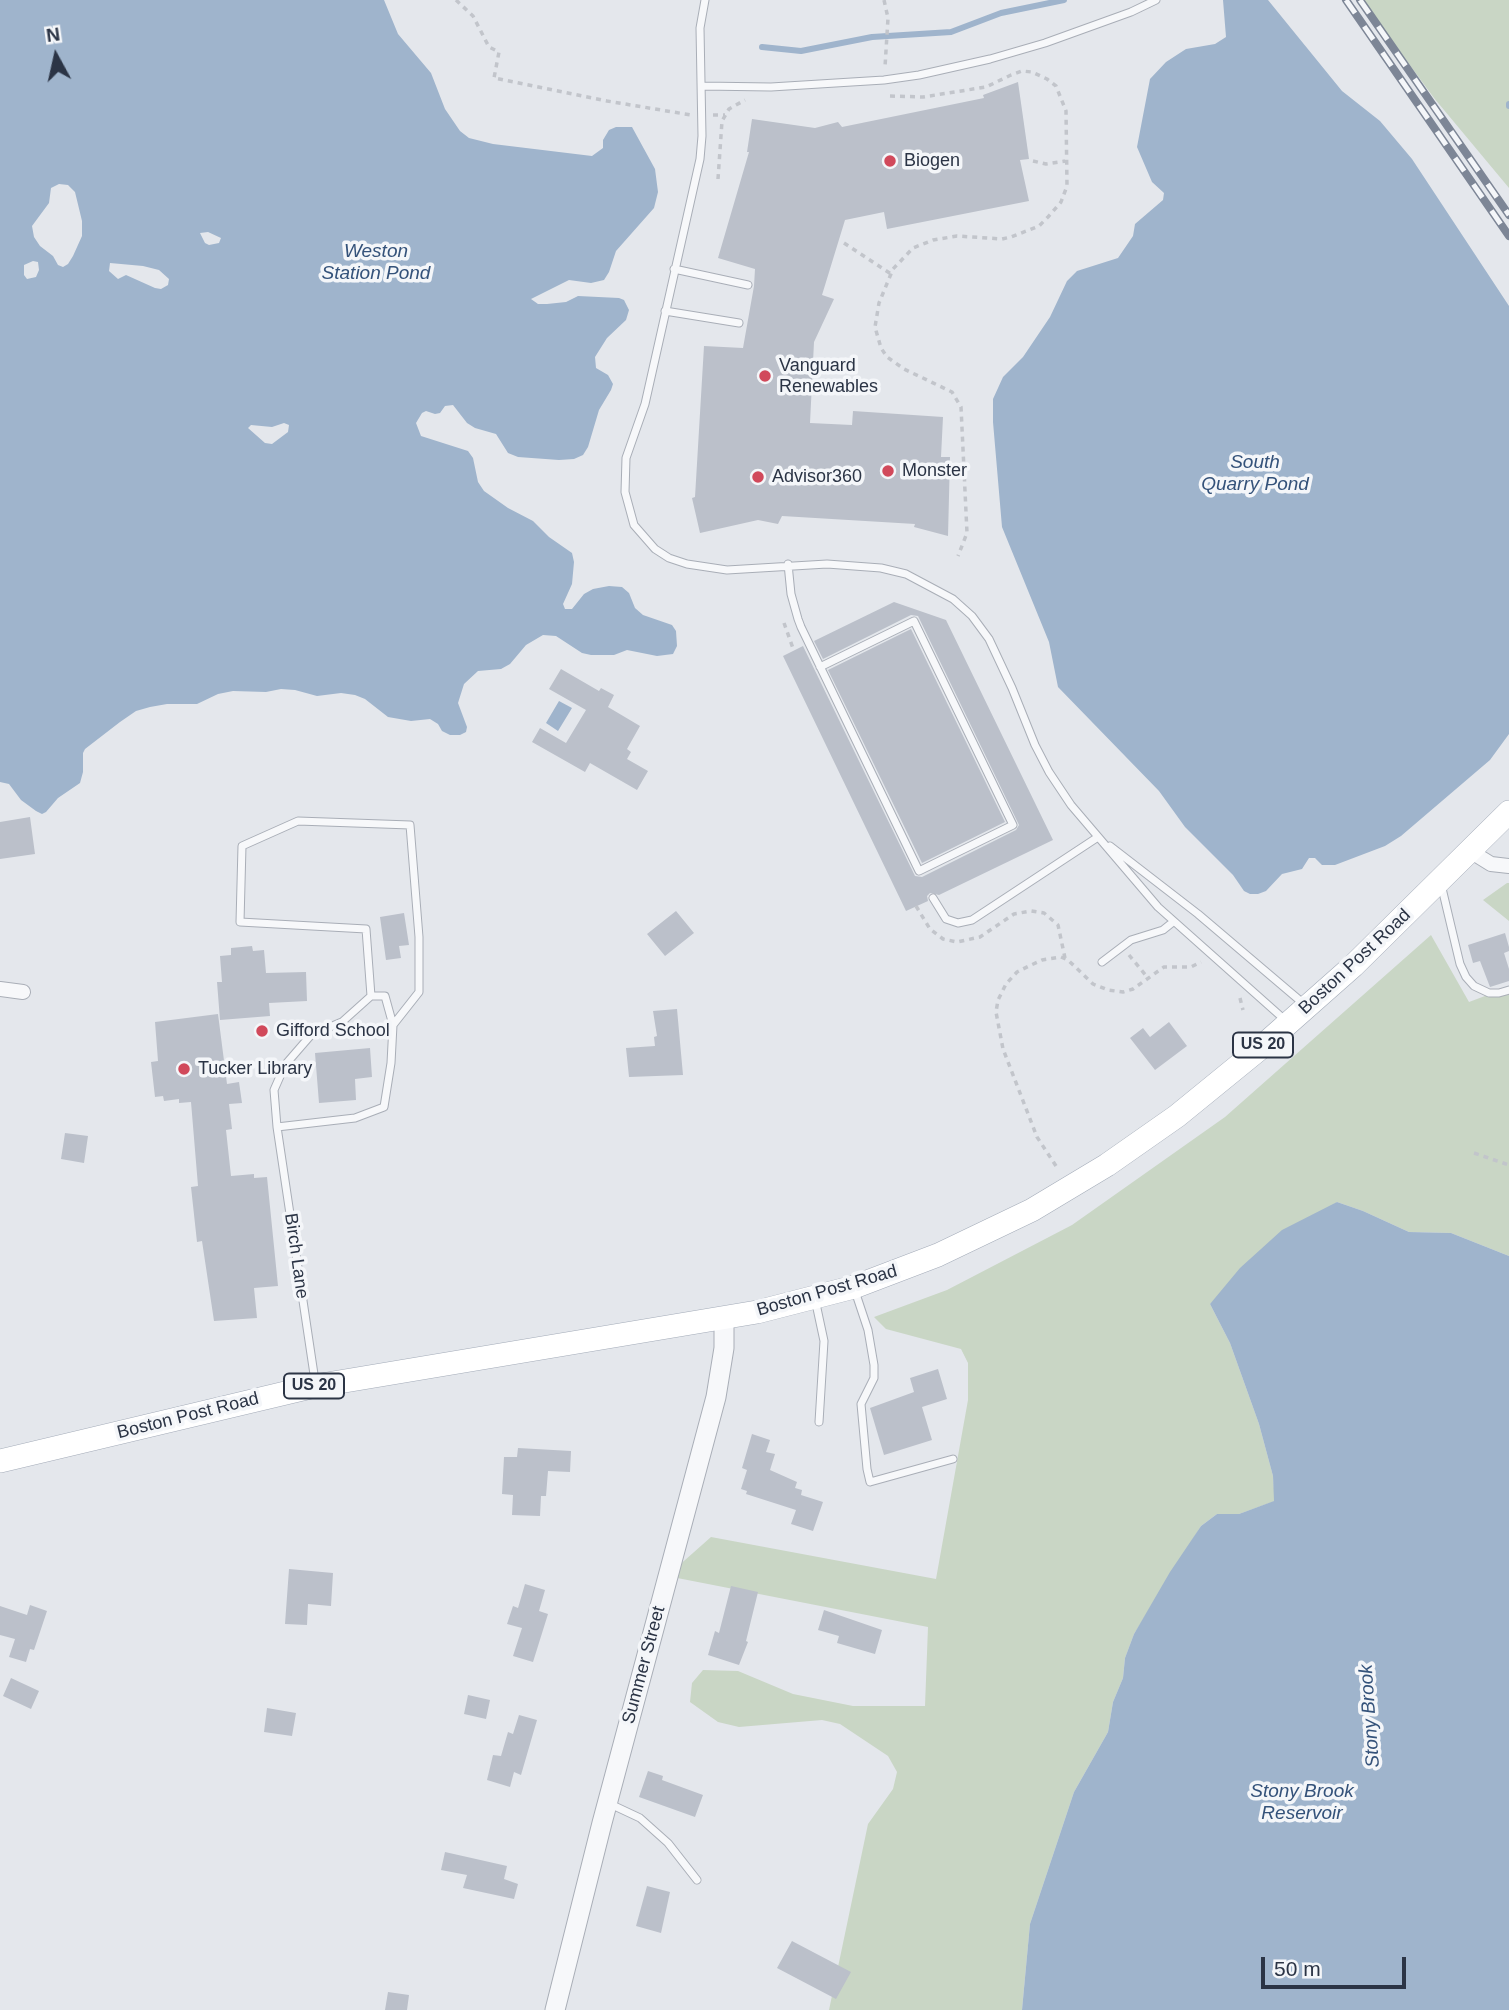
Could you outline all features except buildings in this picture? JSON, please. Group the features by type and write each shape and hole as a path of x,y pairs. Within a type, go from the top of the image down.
{"main road":[{"name":"Boston Post Road","path":"0,1461 316,1385 724,1319 815,1298 898,1272 977,1238 1069,1188 1177,1116 1307,1007 1441,882 1509,812"}],"street":[{"path":"1470,851 1491,864 1509,866"},
{"path":"0,989 23,992"},
{"name":"Summer Street","path":"555,2010 607,1803 716,1397 724,1348 724,1319"}],"lane":[{"path":"705,0 700,28 700,159 645,404 626,458 625,492 634,525 654,549 687,564 727,570 788,564 881,568 906,574 953,599 972,616 989,639 1049,772 1098,837 1173,922 1289,1023"},
{"path":"702,86 771,87 884,80 919,75 1045,43 1131,12 1156,0"},
{"path":"674,269 748,285"},
{"path":"665,311 739,323"},
{"path":"788,564 795,612 820,667 919,872 1013,825 914,621 820,667"},
{"path":"278,1127 355,1118 384,1107 393,1025 385,996 371,996 366,929 240,922 242,846 298,821 410,825 419,937 419,992 393,1025"},
{"path":"933,898 946,919 958,923 972,920 1098,837"},
{"path":"1098,837 1198,914 1307,1007"},
{"path":"1441,882 1460,964 1466,977 1474,986 1489,993 1509,990"},
{"path":"1102,962 1135,938 1163,930 1173,922"},
{"name":"Birch Lane","path":"316,1385 274,1090 285,1065 311,1035 342,1022 371,996"},
{"path":"854,1287 868,1330 874,1365 874,1378 861,1404 870,1482 953,1460"},
{"path":"815,1298 824,1341 819,1422"},
{"path":"607,1803 639,1818 668,1843 697,1880"}],"path":[{"path":"456,0 473,16 489,47 499,52 494,78 660,111 725,115"},
{"path":"884,0 888,18 885,64"},
{"path":"890,96 923,97 986,87 1022,71 1032,72 1056,86 1066,111 1065,161 1068,175 1065,194 1056,209 1039,226 1021,234 1002,239 957,236 933,240 913,248 891,274 875,318 881,348 895,364 952,392 961,407 967,533 965,544 958,556"},
{"path":"718,179 722,121 729,109 751,99"},
{"path":"1033,160 1046,164 1065,161"},
{"path":"844,243 891,274"},
{"path":"916,906 930,929 943,939 957,942 980,937 1014,914 1031,911 1044,913 1058,925 1065,958 1088,980 1113,992 1128,991 1160,969 1169,966 1191,967 1200,962 1210,970"},
{"path":"1122,946 1147,978"},
{"path":"1056,1166 1034,1131 1003,1049 996,1012 1003,989 1017,972 1042,960 1065,958"},
{"path":"1237,995 1243,1010"},
{"path":"1474,1153 1509,1165"}],"green space":[{"path":"1362,0 1509,0 1509,188 1434,98"},
{"path":"1509,883 1509,921 1483,900"},
{"path":"1431,935 1469,1002 1509,987 1509,1256 1451,1233 1409,1232 1337,1202 1210,1304 1230,1343 1259,1424 1273,1476 1275,1501 1239,1514 1217,1514 1201,1526 1134,1634 1125,1658 1123,1678 1113,1702 1108,1732 1074,1792 1030,1924 1022,2010 829,2010 868,1824 893,1789 897,1772 888,1756 840,1724 822,1720 739,1727 718,1722 690,1702 692,1683 703,1670 738,1671 793,1694 853,1706 925,1706 928,1627 667,1576 711,1537 936,1579 968,1400 968,1363 961,1349 886,1329 874,1317 947,1290 1072,1225 1225,1117"}],"water":[{"name":"Weston Station Pond","path":"0,0 384,0 398,34 431,73 445,109 460,131 469,138 493,144 592,156 603,148 603,140 609,130 632,127 655,169 658,192 654,208 616,251 604,280 591,283 569,280 531,299 538,304 547,304 566,302 578,296 619,298 624,300 629,310 626,320 607,338 595,357 596,368 608,375 613,384 599,410 583,455 559,460 518,457 508,453 496,434 467,423 453,405 445,406 440,413 426,411 416,423 421,436 468,451 473,458 478,482 484,491 533,521 549,537 572,553 572,584 563,604 565,609 572,609 584,594 593,589 622,587 629,593 635,608 643,615 672,625 676,631 677,646 673,654 657,656 627,650 614,655 591,655 582,653 556,636 543,635 526,645 510,664 501,669 478,671 464,684 458,703 467,727 466,732 460,735 450,735 442,731 438,724 430,719 411,721 388,717 365,699 355,695 341,693 317,696 281,689 266,692 233,691 218,694 197,704 167,704 136,711 85,749 80,783 58,798 42,814 21,800 9,784 0,782","holes":["59,184 68,185 75,192 82,221 82,236 73,256 63,267 40,246 34,237 32,226 49,203 51,188","208,232 221,238 219,243 209,245 200,233","38,262 36,277 27,279 24,265","110,263 159,270 169,279 168,285 161,289 126,275 118,279 109,271","284,423 289,425 288,432 272,444 265,443 248,428 251,425 272,427"]},
{"name":"South Quarry Pond","path":"1223,0 1268,0 1342,91 1380,121 1412,159 1509,306 1509,734 1490,760 1401,836 1385,846 1335,865 1322,865 1315,858 1309,858 1302,869 1282,874 1266,891 1258,894 1244,891 1233,875 1185,827 1159,791 1058,687 1049,642 1002,527 993,422 993,399 1003,377 1023,357 1050,317 1067,281 1077,271 1118,258 1133,236 1135,224 1163,200 1164,193 1152,182 1137,147 1150,79 1166,62 1186,49 1215,44 1226,37"},
{"path":"559,701 572,708 558,731 546,723"},
{"name":"Stony Brook Reservoir","path":"1337,1202 1409,1232 1451,1233 1509,1256 1509,2010 1022,2010 1030,1924 1074,1792 1108,1732 1113,1702 1123,1678 1125,1658 1134,1634 1201,1526 1217,1514 1239,1514 1274,1501 1273,1476 1259,1424 1230,1343 1210,1304 1240,1268 1282,1230"}],"waterway":[{"path":"762,47 801,51 872,37 951,32 1001,13 1064,0"}],"railway":[{"path":"1346,0 1509,236"},
{"path":"1360,0 1509,215"}],"place":[{"name":"Biogen","path":"890,161"},
{"name":"Vanguard Renewables","path":"765,376"},
{"name":"Monster","path":"888,471"},
{"name":"Advisor360","path":"758,477"},
{"name":"Gifford School","path":"262,1031"},
{"name":"Tucker Library","path":"184,1069"}],"water label":[{"name":"Stony Brook","path":"1370,1716"}]}
